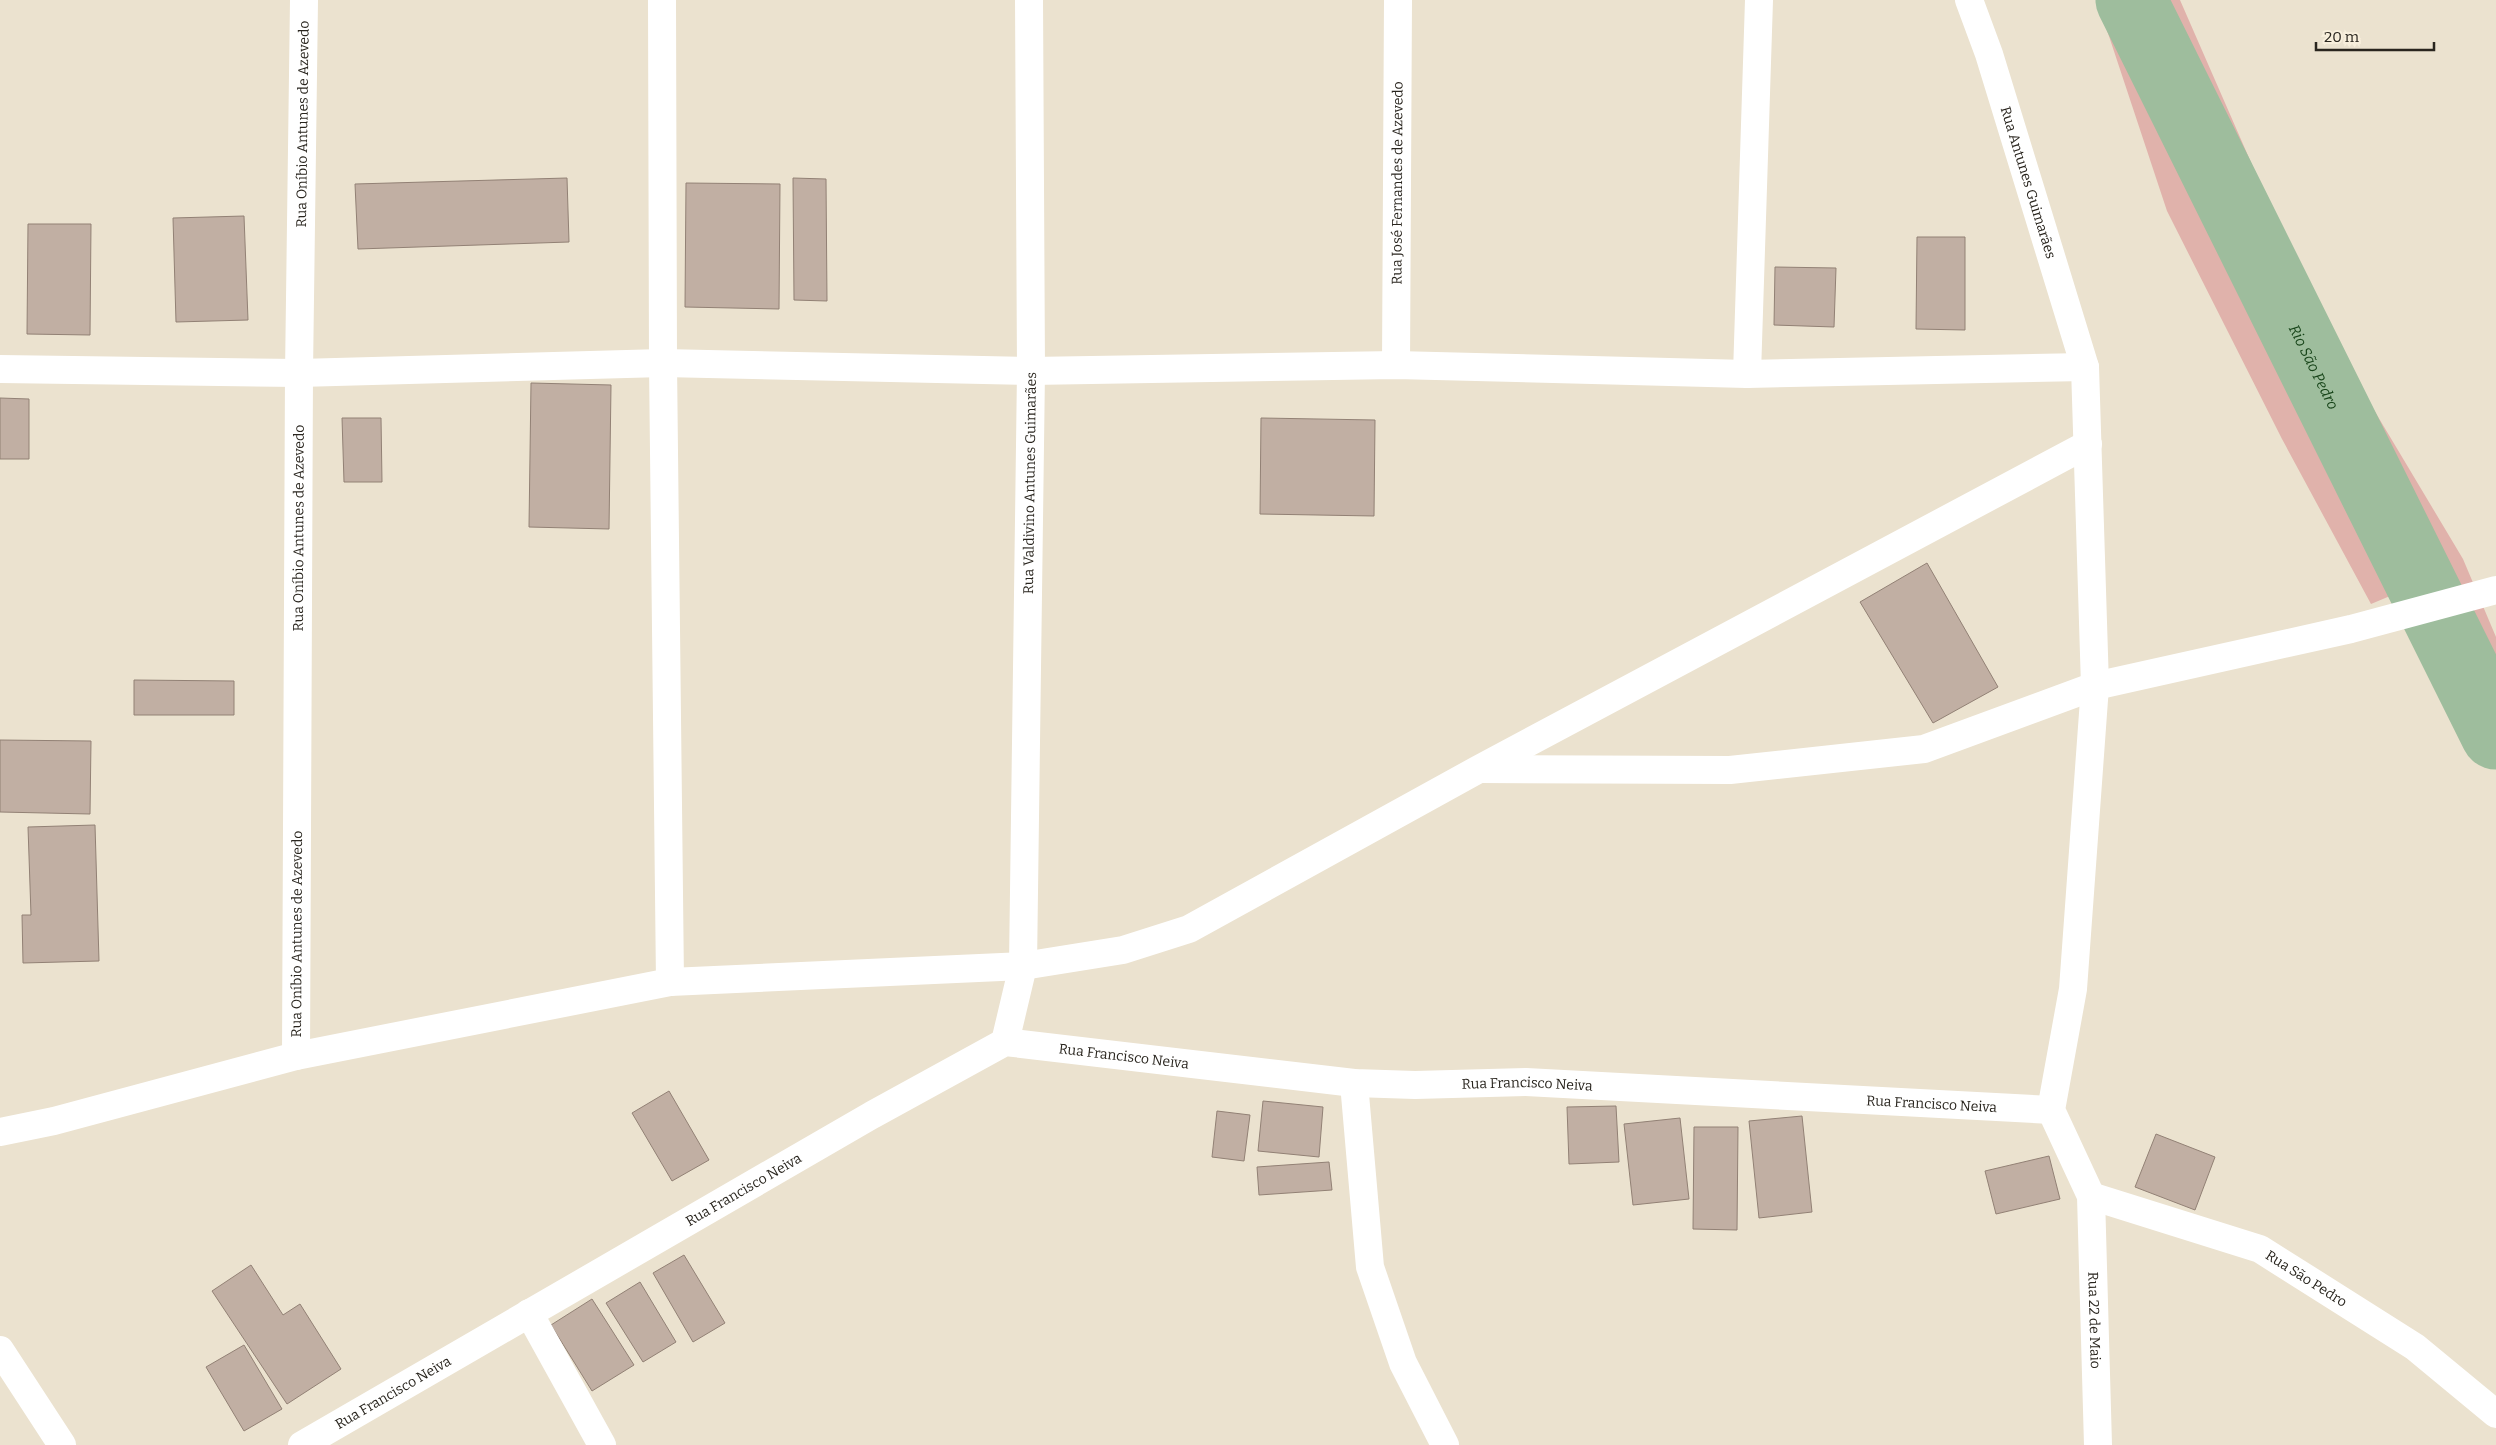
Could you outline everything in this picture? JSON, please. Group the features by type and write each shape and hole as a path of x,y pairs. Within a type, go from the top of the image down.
{"street":[{"name":"Rua Oníbio Antunes de Azevedo","path":"296,1056 299,373 304,0"},
{"path":"662,0 663,363 670,982"},
{"name":"Rua Valdivino Antunes Guimarães","path":"1005,1042 1023,966 1031,371 1029,0"},
{"name":"Rua José Fernandes de Azevedo","path":"1396,365 1398,0"},
{"path":"1747,374 1758,0"},
{"name":"Rua Antunes Guimarães","path":"1969,0 1989,54 2084,368 2095,686 2073,989 2051,1110"},
{"path":"0,369 299,373 663,363 1031,371 1396,365 1747,374 2084,368"},
{"path":"0,1132 54,1121 296,1056 670,982 1023,966 1123,950 1189,929 1479,769 2088,444"},
{"path":"1479,769 1730,770 1924,749 2095,686 2351,629 2496,590"},
{"name":"Rua Francisco Neiva","path":"302,1445 872,1115 1005,1042 1354,1083 1415,1085 1526,1082 2051,1110"},
{"path":"1354,1083 1370,1267 1403,1363 1445,1445"},
{"path":"2051,1110 2091,1196"},
{"name":"Rua São Pedro","path":"2091,1196 2260,1249 2416,1347 2496,1414"},
{"name":"Rua 22 de Maio","path":"2091,1196 2098,1445"},
{"path":"529,1313 602,1445"},
{"path":"0,1350 62,1445"}],"shaded area":[{"path":"2097,0 2180,0 2319,318 2463,559 2496,637 2496,734 2421,583 2371,604 2282,439 2167,211"}],"building":[{"path":"567,178 569,242 358,249 355,184"},
{"path":"793,178 826,179 827,301 794,300"},
{"path":"686,183 780,184 779,309 685,307"},
{"path":"244,216 248,320 176,322 173,218"},
{"path":"28,224 91,224 90,335 27,334"},
{"path":"1917,237 1965,237 1965,330 1916,329"},
{"path":"1775,267 1836,268 1834,327 1774,325"},
{"path":"531,383 611,385 609,529 529,527"},
{"path":"0,398 29,399 29,459 0,459"},
{"path":"342,418 381,418 382,482 344,482"},
{"path":"1261,418 1375,420 1374,516 1260,514"},
{"path":"1927,563 1998,687 1933,723 1860,602"},
{"path":"134,680 234,681 234,715 134,715"},
{"path":"0,740 91,741 90,814 0,812"},
{"path":"95,825 99,961 23,963 22,915 31,915 28,827"},
{"path":"669,1091 709,1160 672,1181 632,1113"},
{"path":"1263,1101 1323,1107 1319,1157 1258,1151"},
{"path":"1616,1106 1619,1162 1569,1164 1567,1107"},
{"path":"1217,1111 1250,1115 1244,1161 1212,1157"},
{"path":"1802,1116 1812,1212 1759,1218 1749,1121"},
{"path":"1680,1118 1689,1199 1633,1205 1624,1124"},
{"path":"1694,1127 1738,1127 1737,1230 1693,1229"},
{"path":"2156,1134 2215,1157 2195,1210 2135,1187"},
{"path":"2049,1156 2060,1199 1996,1214 1985,1171"},
{"path":"1329,1162 1332,1190 1259,1195 1257,1167"},
{"path":"684,1255 725,1323 693,1342 653,1273"},
{"path":"251,1265 283,1315 300,1304 341,1369 287,1404 212,1291"},
{"path":"640,1282 676,1342 643,1362 606,1303"},
{"path":"592,1299 634,1365 592,1391 551,1325"},
{"path":"244,1345 282,1409 244,1431 206,1367"}],"waterway":[{"name":"Rio São Pedro","path":"2131,0 2496,734"}]}
